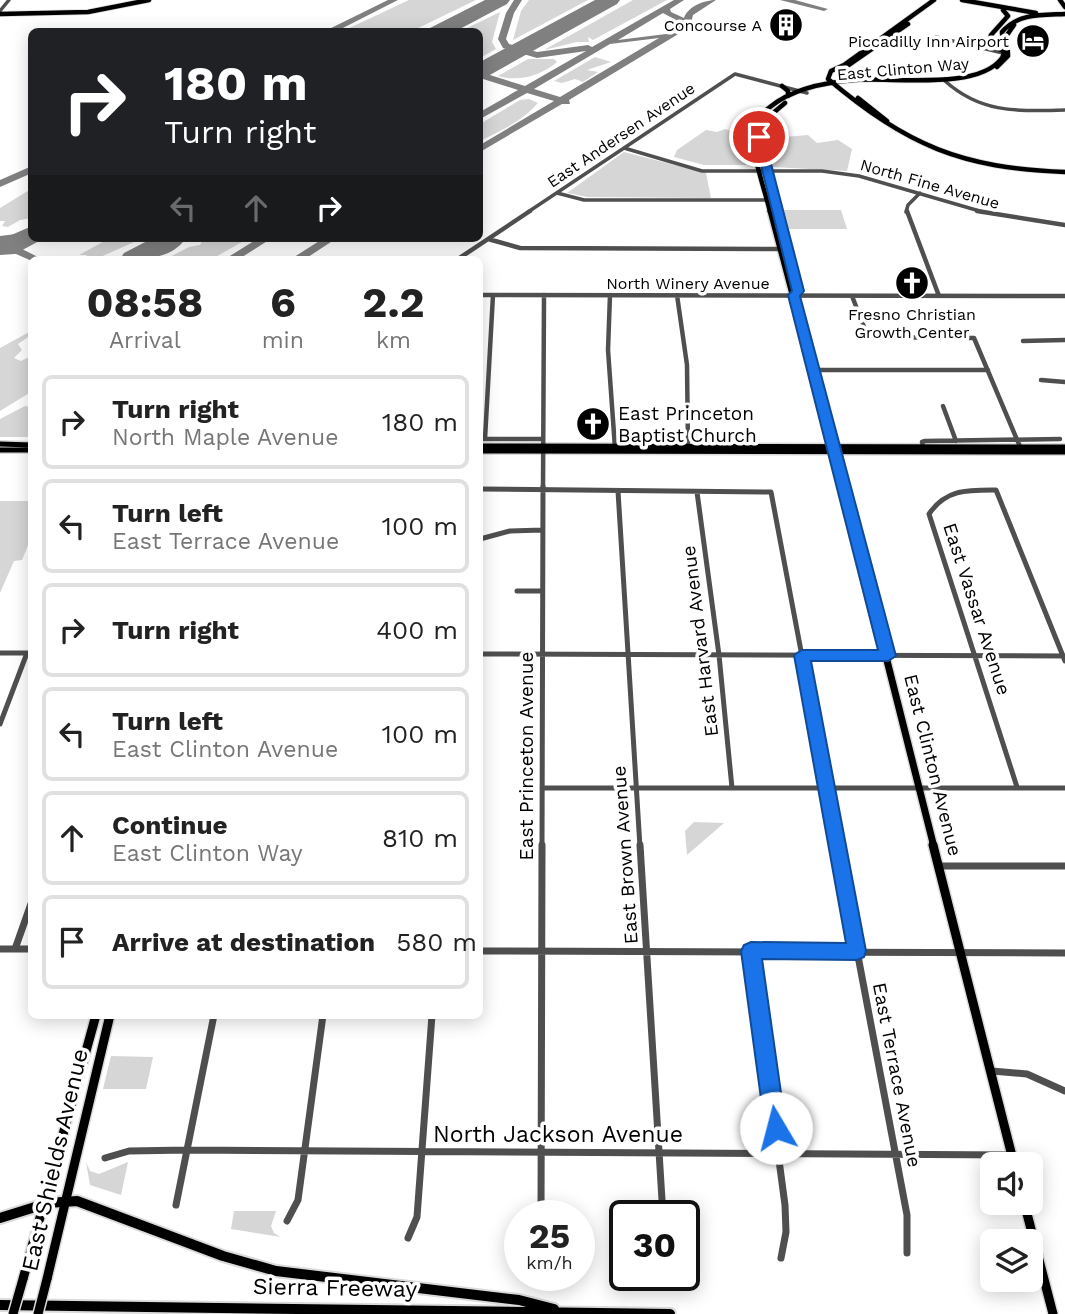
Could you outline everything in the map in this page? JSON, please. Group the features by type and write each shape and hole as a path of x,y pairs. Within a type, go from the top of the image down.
{"highway":[{"path":"0,1218 66,1199 129,1219 223,1256 276,1271 519,1300 567,1312"},
{"name":"Sierra Freeway","path":"0,1305 670,1314"}],"main road":[{"path":"0,12 78,11 124,6 141,0"},
{"path":"0,12 75,13 149,0"},
{"path":"934,0 855,64 835,69 827,76 889,125 923,143 963,157 1009,166 1063,171"},
{"path":"902,26 941,0"},
{"path":"962,0 1031,13 1065,15"},
{"path":"1060,0 1065,7"},
{"path":"984,49 1008,15 991,6"},
{"path":"988,41 990,48 1006,53 1007,35 1015,25 1033,19 1065,15"},
{"name":"East Clinton Way","path":"762,114 788,96 837,84 942,79 976,73 994,65 1006,53"},
{"name":"East Clinton Way","path":"760,131 772,112 807,93 837,84 945,81 988,72 1004,63 1006,53"},
{"path":"945,81 976,73"},
{"path":"782,86 789,92 788,96"},
{"path":"762,114 757,128 760,131 760,143 798,291 794,295 789,291 752,135 762,114"},
{"name":"East Clinton Avenue","path":"794,295 888,656 1011,1152"},
{"path":"0,444 28,444"},
{"path":"483,451 542,445"},
{"path":"483,446 688,449 1020,446"},
{"path":"834,449 923,446 1065,449"},
{"path":"0,450 28,450"},
{"name":"East Shields Avenue","path":"13,1314 95,1019"},
{"name":"East Shields Avenue","path":"38,1314 109,1019"},
{"path":"1027,1215 1053,1314"}],"street":[{"path":"0,12 9,0"},
{"path":"936,37 1006,53"},
{"name":"East Andersen Avenue","path":"462,256 735,74 807,93"},
{"path":"945,81 961,97 982,106 1012,110 1065,110"},
{"name":"North Fine Avenue","path":"624,148 696,170 840,173 879,180 985,214 1065,225"},
{"path":"1063,171 1065,178"},
{"path":"557,193 586,200 766,201"},
{"path":"920,193 908,205 906,214 939,296"},
{"path":"488,239 520,248 779,249"},
{"name":"North Winery Avenue","path":"483,295 1065,296"},
{"path":"483,426 493,295"},
{"name":"East Princeton Avenue","path":"541,1200 544,295"},
{"path":"610,295 608,351 615,448"},
{"path":"677,295 687,365 688,449"},
{"path":"852,296 868,337 974,338 1020,446"},
{"path":"1023,341 1065,340"},
{"path":"813,370 988,370"},
{"path":"1041,380 1065,382"},
{"path":"943,407 956,441"},
{"path":"483,439 542,445"},
{"path":"923,446 924,441 956,441 1020,446 1060,439"},
{"path":"483,489 698,492"},
{"name":"East Vassar Avenue","path":"1017,788 929,514 935,502 956,490 996,490 1064,658"},
{"name":"East Brown Avenue","path":"618,491 662,1200"},
{"name":"East Terrace Avenue","path":"698,492 771,492 907,1215 907,1253"},
{"name":"East Harvard Avenue","path":"698,492 719,655 732,788"},
{"path":"483,538 510,531 542,530"},
{"path":"517,591 542,591"},
{"path":"0,653 28,653"},
{"path":"483,654 1064,658"},
{"path":"0,724 28,655"},
{"path":"542,788 1065,788"},
{"path":"941,866 1065,866"},
{"path":"15,948 28,912"},
{"path":"0,948 28,949"},
{"path":"483,951 1065,953"},
{"path":"751,951 779,1153 786,1232 781,1258"},
{"path":"176,1205 213,1019"},
{"path":"287,1221 298,1200 322,1019"},
{"path":"408,1238 417,1217 432,1019"},
{"path":"992,1071 1027,1074 1065,1091"},
{"name":"North Jackson Avenue","path":"105,1158 129,1151 187,1150 896,1154 980,1158"}],"shaded area":[{"path":"409,0 476,0 418,28 349,28"},
{"path":"529,0 588,0 513,40 521,11"},
{"path":"633,0 667,0 593,40 588,37 589,42 577,42 544,50"},
{"path":"500,12 492,42 496,49 483,56 483,28 467,28"},
{"path":"595,57 611,62 587,70 598,72 583,82 575,79 562,83 554,81"},
{"path":"528,59 554,59 557,62 544,71 529,76 498,76"},
{"path":"529,99 538,103 518,120 483,139 483,122 520,100"},
{"path":"725,129 742,134 748,165 704,165 674,157 677,150 706,130 717,132"},
{"path":"766,133 773,133 773,138 808,135 817,143 838,140 852,149 847,171 772,167"},
{"path":"624,152 706,173 711,198 587,197 567,193"},
{"path":"28,191 28,219 8,227 2,226 5,221 0,221 0,208"},
{"path":"784,210 841,210 847,229 789,229"},
{"path":"103,242 134,242 103,256 79,255"},
{"path":"202,242 242,242 217,256 172,256 189,247 200,245"},
{"path":"28,333 28,337 18,344 22,350 14,358 21,361 28,358 28,394 0,411 0,348"},
{"path":"28,406 28,437 0,437 0,419"},
{"path":"0,501 28,501 28,545 22,560 14,561 0,593"},
{"path":"694,822 724,823 687,855 685,831"},
{"path":"111,1056 153,1057 146,1089 103,1089"},
{"path":"86,1162 90,1171 99,1174 128,1162 121,1195 90,1185"},
{"path":"234,1211 276,1211 271,1226 274,1233 281,1237 231,1229"}],"taxiway":[{"path":"335,28 394,0"},
{"path":"493,3 503,0"},
{"path":"518,0 510,13 502,39 506,46 537,55 588,48"},
{"path":"665,9 680,0"},
{"path":"687,22 689,14 712,0"},
{"path":"784,0 824,9"},
{"path":"526,89 665,9"},
{"path":"665,9 667,13 687,22"},
{"path":"561,100 687,25 687,22"},
{"path":"613,43 663,35"},
{"path":"483,76 526,89"},
{"path":"483,114 526,89"},
{"path":"526,89 561,100"},
{"path":"483,147 561,100"},
{"path":"561,100 567,102"},
{"path":"0,184 28,171"},
{"path":"0,239 28,235"},
{"path":"236,256 260,242"},
{"path":"302,256 325,242"},
{"path":"0,243 29,256"}],"runway":[{"path":"445,28 500,0"},
{"path":"483,69 610,0"},
{"path":"5,248 28,236"},
{"path":"140,256 166,242"}],"place":[{"name":"Concourse A","path":"786,25"},
{"name":"Piccadilly Inn Airport","path":"1033,41"},
{"name":"Fresno Christian Growth Center","path":"912,283"},
{"name":"East Princeton Baptist Church","path":"593,424"}],"route":[{"path":"759,137 798,291 794,295 888,656 802,655 857,951 751,951 776,1128"}]}
